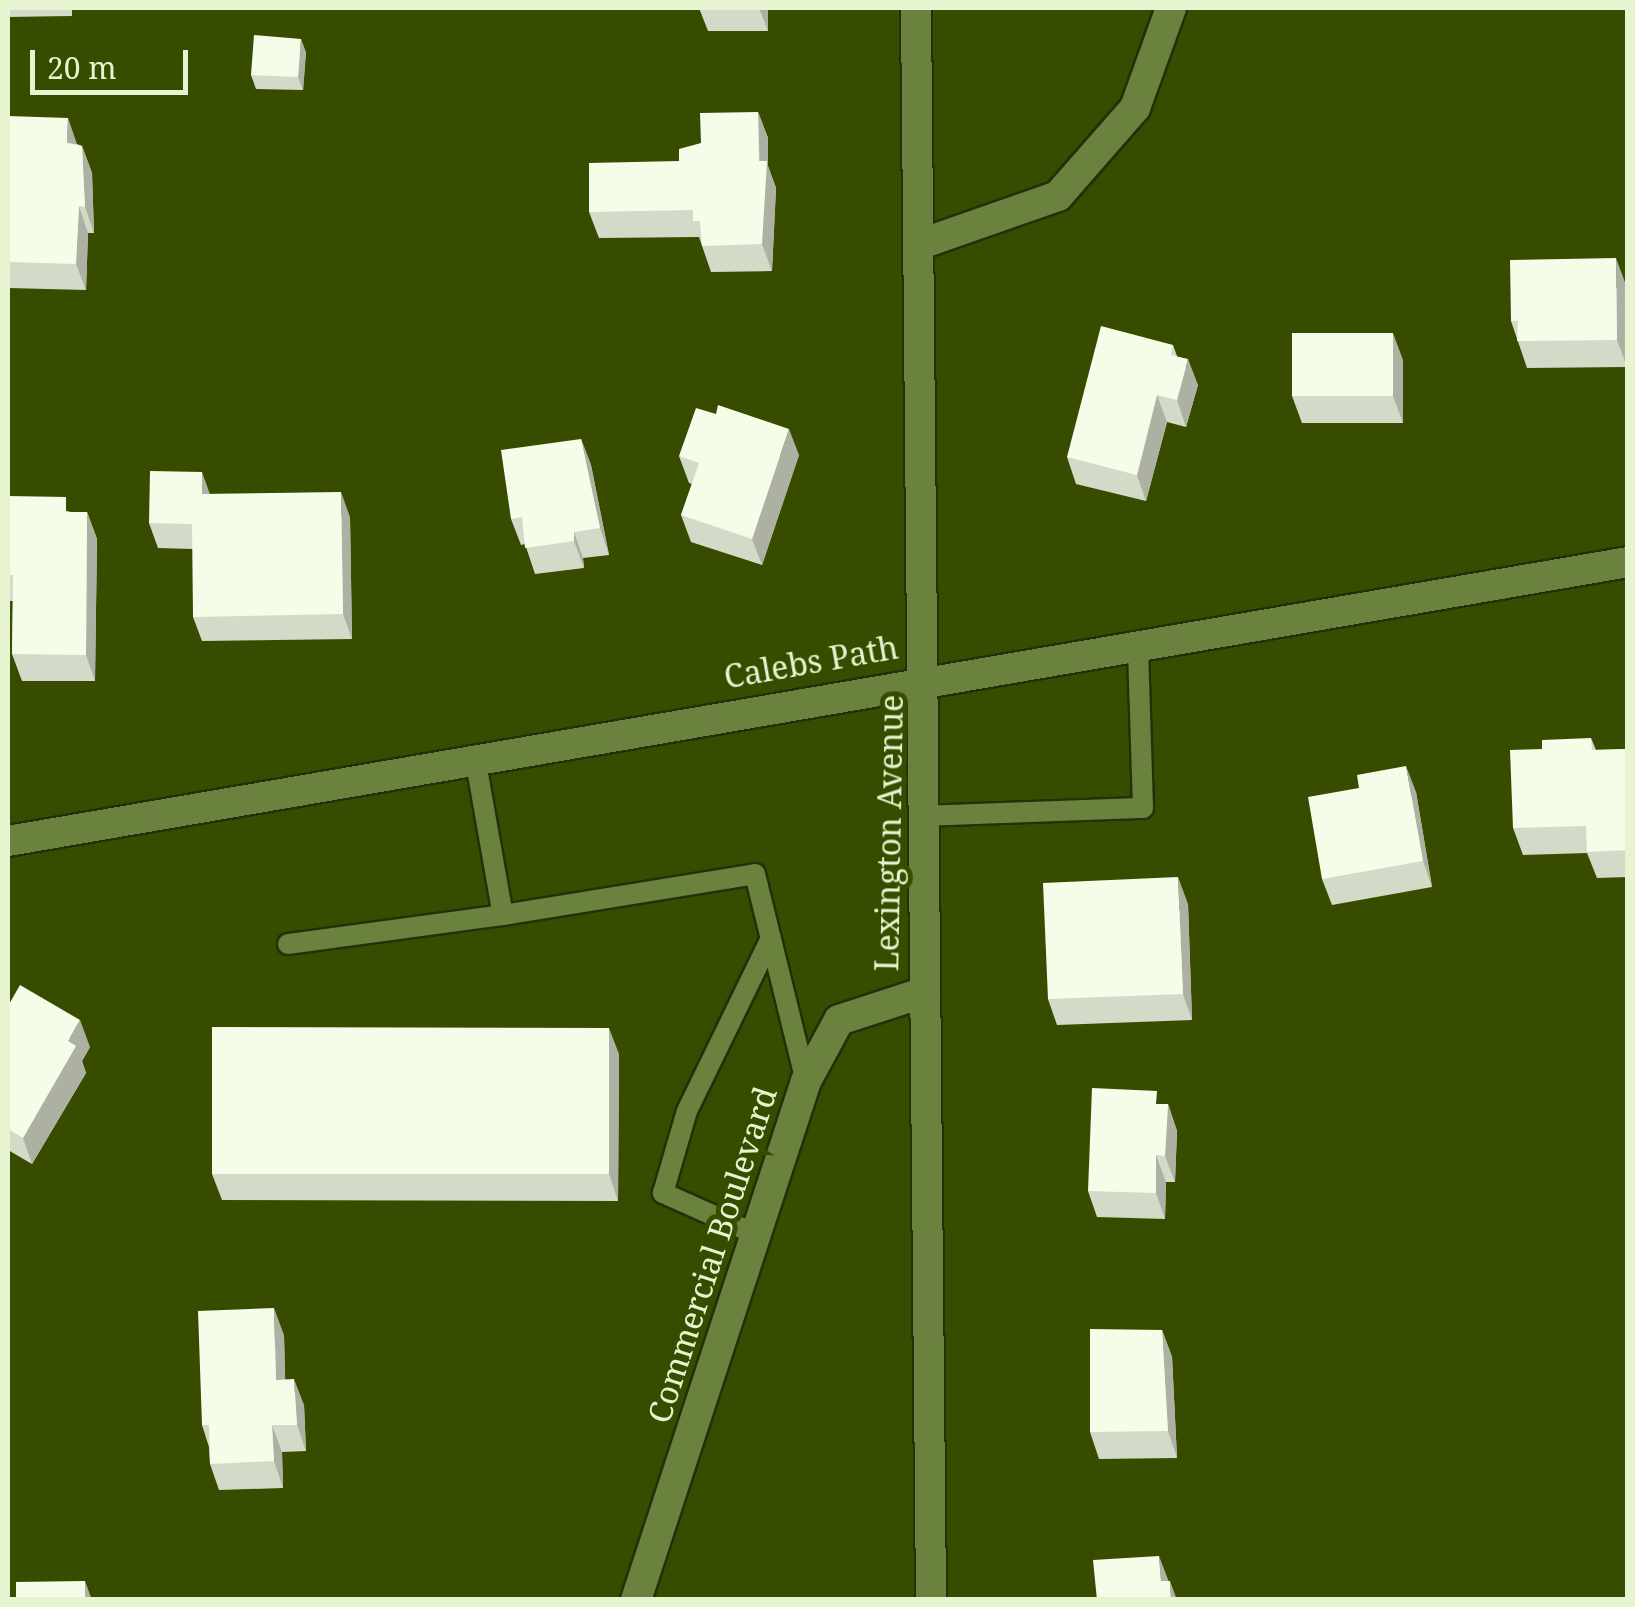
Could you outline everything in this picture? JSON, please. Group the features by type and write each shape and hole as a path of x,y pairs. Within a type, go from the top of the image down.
{"street":[{"name":"Lexington Avenue","path":"916,8 926,678 922,993 931,1600"},
{"path":"921,244 1058,196 1135,108 1171,8"},
{"name":"Calebs Path","path":"8,841 926,678 1138,647 1628,562"},
{"name":"Commercial Boulevard","path":"636,1600 806,1080 839,1020 922,993"}],"lane":[{"path":"924,816 1143,808 1138,647"},
{"path":"474,757 504,915"},
{"path":"288,944 504,915 754,874 806,1080"},
{"path":"756,1234 663,1194 687,1111 771,938"}],"building":[{"path":"254,35 301,39 298,77 251,75"},
{"path":"758,112 759,161 767,161 762,244 702,246 700,221 693,221 693,210 589,212 589,163 679,161 679,149 701,143 700,113"},
{"path":"8,116 68,118 67,143 82,146 85,207 79,206 76,264 8,262"},
{"path":"1616,258 1617,340 1517,341 1518,321 1511,321 1510,260"},
{"path":"1101,326 1173,345 1171,355 1188,359 1177,400 1157,395 1137,475 1067,457"},
{"path":"1292,333 1393,333 1393,396 1292,396"},
{"path":"718,405 789,429 752,539 681,515 699,463 679,456 696,408 716,414"},
{"path":"581,439 600,528 574,532 574,541 525,548 522,517 511,519 501,450"},
{"path":"150,471 202,472 202,494 341,492 343,614 193,617 192,524 149,523"},
{"path":"8,496 66,497 66,512 87,512 86,655 12,654"},
{"path":"1591,738 1592,750 1626,749 1628,850 1587,852 1586,826 1513,828 1510,750 1542,749 1542,740"},
{"path":"1406,766 1423,861 1322,879 1308,797 1359,788 1357,775"},
{"path":"1178,877 1183,994 1048,999 1043,883"},
{"path":"20,985 80,1020 68,1041 76,1046 23,1138 8,1129 8,1006"},
{"path":"212,1027 609,1028 609,1174 212,1174"},
{"path":"1092,1088 1157,1091 1156,1104 1168,1104 1165,1156 1156,1155 1156,1193 1088,1191"},
{"path":"274,1308 276,1380 294,1379 297,1425 272,1425 274,1461 210,1464 209,1425 202,1425 198,1311"},
{"path":"1090,1329 1162,1330 1168,1431 1090,1432"},
{"path":"1159,1556 1161,1581 1170,1581 1171,1600 1097,1600 1093,1560"},
{"path":"85,1581 85,1600 16,1600 16,1582"}]}
